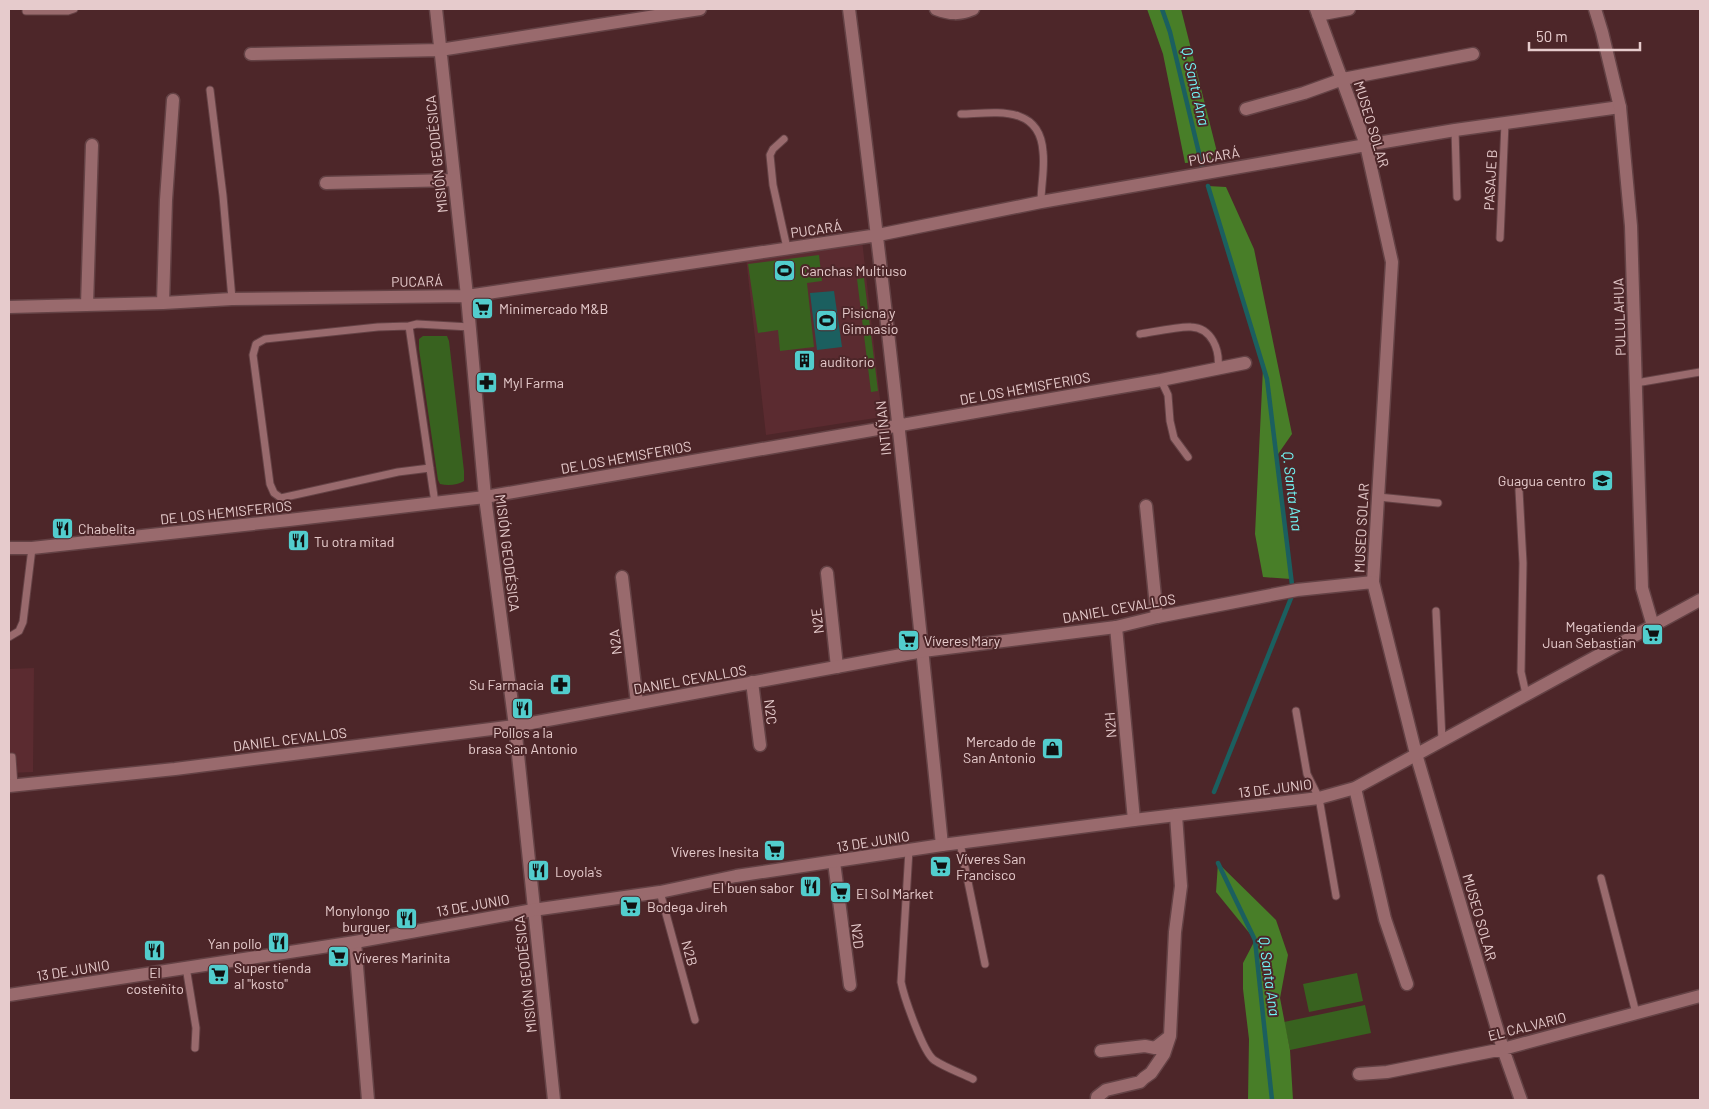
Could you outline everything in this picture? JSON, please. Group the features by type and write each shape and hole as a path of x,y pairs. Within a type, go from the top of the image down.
{"street":[{"name":"MISIÓN GEODÉSICA","path":"436,9 467,296 485,497 515,726 554,1100"},
{"path":"251,54 440,50 700,9"},
{"name":"INTI ÑAN","path":"849,9 878,235 942,845"},
{"path":"936,9 950,14 973,9"},
{"path":"1317,12 1349,9"},
{"name":"PULULAHUA","path":"1595,9 1620,107 1631,226 1642,588 1653,626"},
{"name":"MUSEO SOLAR","path":"1317,12 1366,145 1392,262 1373,582 1416,754 1503,1049 1520,1100"},
{"path":"1246,109 1304,93 1343,79 1473,54"},
{"path":"163,303 166,200 173,100"},
{"name":"PUCARÁ","path":"9,307 163,303 232,299 467,296 878,235 1042,202 1366,145 1455,130 1620,107"},
{"path":"87,305 92,145"},
{"path":"326,183 454,180"},
{"name":"DE LOS HEMISFERIOS","path":"9,548 32,548 485,497 1161,380 1244,363"},
{"path":"1146,506 1157,617"},
{"name":"N2E","path":"827,573 838,667"},
{"name":"N2A","path":"622,577 637,703"},
{"name":"DANIEL CEVALLOS","path":"11,786 175,768 515,726 923,652 1116,627 1157,617 1297,590 1373,582"},
{"name":"13 DE JUNIO","path":"9,995 355,942 533,910 660,892 736,876 942,845 1319,798 1355,788 1700,600"},
{"name":"N2H","path":"1116,627 1134,820"},
{"name":"N2C","path":"752,682 760,745"},
{"path":"1355,788 1385,920 1407,984"},
{"path":"1097,1100 1106,1090 1140,1082 1151,1072 1164,1054 1170,1036 1174,932 1181,886 1176,815"},
{"name":"N2D","path":"834,862 850,985"},
{"path":"355,942 368,1100"},
{"name":"EL CALVARIO","path":"1359,1074 1387,1072 1503,1049 1700,996"},
{"path":"1100,1051 1144,1046 1155,1048 1170,1036"}],"lane":[{"path":"26,11 68,11 74,9"},
{"path":"210,90 223,196 232,299"},
{"path":"961,114 1008,112 1028,119 1037,130 1044,151 1042,202"},
{"name":"PASAJE B","path":"1500,238 1505,123"},
{"path":"1455,130 1457,197"},
{"path":"784,139 772,148 770,155 773,185 787,248"},
{"path":"430,468 398,472 281,498 274,493 270,484 252,355 256,344 265,339 417,324 470,327"},
{"path":"409,326 434,503"},
{"path":"1140,334 1192,326 1204,331 1215,342 1220,358 1218,368"},
{"path":"1636,383 1700,372"},
{"path":"1161,380 1168,395 1170,421 1174,438 1188,457"},
{"path":"1519,490 1523,563 1521,672 1526,694"},
{"path":"1378,497 1438,502"},
{"path":"9,637 19,631 22,622 32,548"},
{"path":"1436,611 1442,740"},
{"path":"1296,711 1307,774 1319,798 1336,896"},
{"path":"9,757 12,757 11,786"},
{"path":"960,843 962,861 985,964"},
{"path":"909,850 901,982 904,999 917,1030 933,1059 973,1079"},
{"path":"1601,878 1636,1013"},
{"name":"N2B","path":"660,892 695,1020"},
{"path":"186,967 196,1028 195,1048"}],"shaded area":[{"path":"862,240 882,417 766,435 746,258"},
{"path":"34,668 33,772 9,773 9,669"}],"green space":[{"path":"1147,9 1181,9 1219,160 1185,163 1163,54"},
{"path":"1208,186 1226,187 1254,249 1292,434 1276,457 1291,579 1263,577 1255,534 1263,368"},
{"path":"819,255 822,281 807,283 814,347 780,351 778,330 758,333 748,264"},
{"path":"864,278 878,391 871,392 857,279"},
{"path":"423,336 447,336 449,341 464,471 464,481 456,484 440,484 438,480 419,349 419,339"},
{"path":"1218,863 1276,920 1288,955 1280,998 1290,1050 1293,1100 1248,1100 1249,1039 1243,989 1243,963 1255,940 1216,892"},
{"path":"1357,973 1363,1001 1309,1012 1303,984"},
{"path":"1365,1005 1371,1033 1290,1050 1284,1022"}],"water":[{"name":"Pisicna y Gimnasio","path":"834,291 842,347 817,350 810,293"}],"waterway":[{"name":"Q. Santa Ana","path":"1162,9 1170,32 1203,170"},
{"name":"Q. Santa Ana","path":"1208,186 1267,379 1293,593 1214,792"},
{"name":"Q. Santa Ana","path":"1218,863 1255,940 1272,1100"}],"place":[{"name":"Canchas Multiuso","path":"785,270"},
{"name":"Minimercado M&B","path":"483,308"},
{"name":"Pisicna y Gimnasio","path":"826,320"},
{"name":"auditorio","path":"804,361"},
{"name":"Myl Farma","path":"487,382"},
{"name":"Guagua centro","path":"1602,480"},
{"name":"Chabelita","path":"62,528"},
{"name":"Tu otra mitad","path":"298,541"},
{"name":"Megatienda Juan Sebastian","path":"1652,634"},
{"name":"Víveres Mary","path":"908,640"},
{"name":"Su Farmacia","path":"560,684"},
{"name":"Pollos a la brasa San Antonio","path":"523,709"},
{"name":"Mercado de San Antonio","path":"1052,749"},
{"name":"Víveres Inesita","path":"775,851"},
{"name":"Víveres San Francisco","path":"940,866"},
{"name":"Loyola's","path":"539,871"},
{"name":"El buen sabor","path":"810,887"},
{"name":"El Sol Market","path":"840,893"},
{"name":"Bodega Jireh","path":"631,906"},
{"name":"Monylongo burguer","path":"406,918"},
{"name":"Yan pollo","path":"278,943"},
{"name":"El costeñito","path":"155,950"},
{"name":"Víveres Marinita","path":"338,957"},
{"name":"Super tienda al \"kosto\"","path":"218,975"}]}
